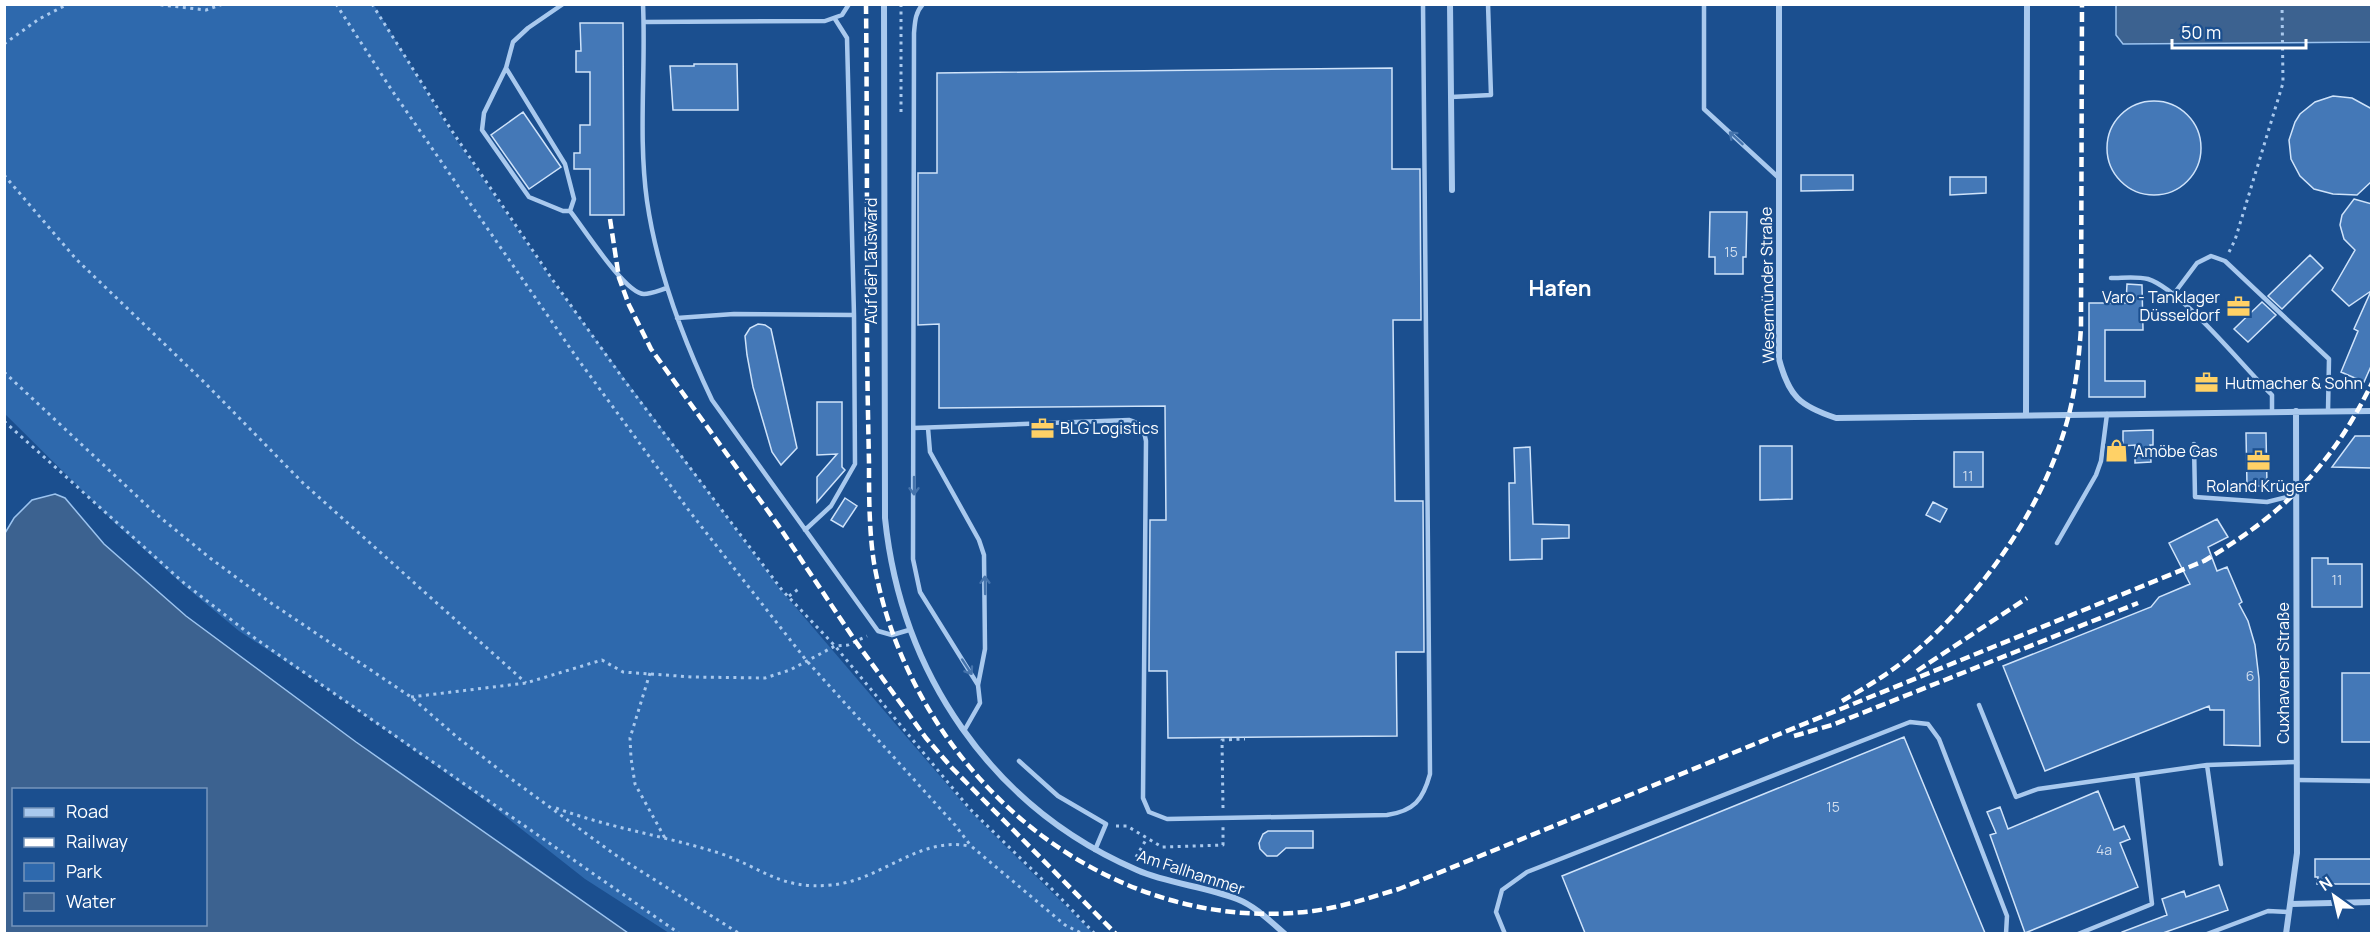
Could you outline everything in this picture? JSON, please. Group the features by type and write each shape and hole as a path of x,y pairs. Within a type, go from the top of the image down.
{"street":[{"name":"Auf der Lausward","path":"884,4 885,518"},
{"path":"1450,4 1452,190"},
{"name":"Wesermünder Straße","path":"1779,4 1779,359 1785,381 1796,397 1810,409 1836,418 2372,411"},
{"path":"2026,415 2027,4"},
{"name":"Cuxhavener Straße","path":"2286,933 2297,853 2296,411"},
{"name":"Am Fallhammer","path":"885,518 889,556 909,630 934,683 964,731 1010,786 1045,817 1095,850 1164,880 1237,899 1262,914 1285,933"},
{"path":"2291,904 2372,902"}],"lane":[{"path":"563,4 528,28 513,42 506,68 484,113 482,130 529,197 563,211 570,211"},
{"path":"643,4 643,145 647,199 667,288 692,357 712,400 878,631 892,634 909,630"},
{"path":"644,22 825,21 835,19 848,9 849,4"},
{"path":"923,4 915,19 914,33 914,559 920,592 978,685"},
{"path":"914,428 1130,420 1137,422 1141,427 1146,441 1143,798 1149,812 1167,819 1387,815 1413,808 1426,787 1430,774 1424,4"},
{"path":"1451,97 1491,95 1488,4"},
{"path":"1704,4 1704,109 1779,178"},
{"path":"805,530 831,506 855,465 854,315 847,38 835,19"},
{"path":"506,68 565,164 574,199 570,211"},
{"path":"570,211 619,278 634,291 644,295 667,288"},
{"path":"2174,295 2197,263 2211,256 2225,261 2329,359 2328,411"},
{"path":"2111,278 2147,279 2174,295 2272,395 2272,411"},
{"path":"677,318 734,314 854,315"},
{"path":"2057,543 2096,475 2101,461 2107,414"},
{"path":"928,428 930,452 979,540 984,555 984,650 978,685 980,703 964,731"},
{"path":"2194,444 2195,497 2267,502 2295,495"},
{"path":"1979,705 2016,797 2038,789 2207,765 2297,762"},
{"path":"1505,933 1496,912 1502,890 1527,873 1910,722 1928,724 1939,739 2007,916 2006,933"},
{"path":"1019,761 1058,796 1106,824 1095,850"},
{"path":"2207,765 2222,864"},
{"path":"2078,933 2152,904 2137,776"},
{"path":"2297,780 2372,781"},
{"path":"2207,933 2268,911 2289,912"}],"path":[{"path":"4,44 39,19 68,4"},
{"path":"153,4 206,10 223,4"},
{"path":"336,4 391,89 578,358 690,512 806,660 955,825 971,846 1065,925 1083,933"},
{"path":"372,4 452,132 552,279 704,486 789,596 835,646 970,809 1095,933"},
{"path":"2225,261 2235,240 2283,83 2282,4"},
{"path":"4,175 76,260 205,383 303,483 526,683"},
{"path":"4,372 156,514 201,550 271,603 411,697 457,737 510,778 614,854 740,933"},
{"path":"4,421 184,583 256,639 680,933"},
{"path":"789,596 800,588"},
{"path":"411,697 526,683 602,660 623,672 692,677 765,678 790,670 835,646 848,645 878,631"},
{"path":"650,673 630,738 631,758 635,784 667,840"},
{"path":"551,806 591,821 722,854 790,884 807,887 835,885 864,877 930,847 954,843 971,846"},
{"path":"1131,867 1147,838"}],"green space":[{"path":"4,5 374,5 451,132 552,280 781,590 969,810 1093,933 669,933 585,879 487,802 326,688 239,631 181,583 116,524 5,414"}],"water":[{"path":"2116,5 2371,5 2371,42 2123,44 2116,35"},
{"path":"55,494 65,498 104,544 186,616 356,742 628,933 5,933 5,533 14,518 32,500"}],"building":[{"path":"580,23 623,23 624,215 590,215 590,169 574,169 574,153 580,153 580,125 590,125 590,72 576,72 576,51 581,51"},
{"path":"694,64 737,64 738,110 673,110 670,66 694,66"},
{"path":"1392,68 1392,169 1420,169 1421,320 1393,320 1395,501 1423,501 1424,652 1396,652 1397,736 1168,738 1167,671 1149,671 1150,520 1166,520 1165,406 939,408 939,324 918,325 918,173 937,173 937,73"},
{"path":"2333,96 2352,98 2372,109 2372,181 2357,195 2333,194 2314,189 2300,176 2291,159 2289,140 2300,114 2315,102"},
{"path":"2154,101 2172,105 2187,115 2197,130 2201,148 2197,166 2187,181 2172,191 2154,195 2136,191 2121,181 2111,166 2107,148 2111,130 2121,115 2136,105"},
{"path":"523,112 561,167 529,189 491,135"},
{"path":"1801,175 1853,175 1853,190 1801,191"},
{"path":"1950,177 1986,177 1986,193 1950,195"},
{"path":"2354,199 2372,204 2372,364 2364,382 2341,372 2358,331 2354,329 2371,291 2349,306 2332,290 2355,250 2344,239 2340,225 2342,215"},
{"path":"1710,212 1747,212 1746,257 1743,257 1743,274 1715,274 1715,257 1709,257"},
{"path":"2310,255 2323,268 2282,309 2268,296"},
{"path":"2127,284 2142,285 2143,330 2105,330 2105,381 2145,381 2145,397 2089,397 2089,303 2126,303"},
{"path":"2262,302 2276,315 2248,342 2234,329"},
{"path":"758,324 771,329 797,448 781,465 772,452 753,387 747,355 745,336 750,328"},
{"path":"817,402 842,402 842,467 845,470 817,502 817,477 837,454 817,455"},
{"path":"2153,430 2153,445 2150,445 2151,462 2135,463 2135,445 2123,446 2123,431"},
{"path":"2246,433 2266,433 2267,486 2247,486"},
{"path":"2355,436 2372,436 2372,468 2332,467"},
{"path":"1760,446 1792,446 1792,499 1760,500"},
{"path":"1530,447 1533,524 1569,525 1569,538 1542,539 1542,559 1510,560 1509,483 1515,483 1514,448"},
{"path":"1954,452 1983,452 1983,487 1954,487"},
{"path":"845,498 857,506 843,527 831,520"},
{"path":"1933,502 1947,509 1940,522 1926,515"},
{"path":"2217,519 2228,537 2208,547 2217,571 2227,567 2242,602 2239,604 2248,621 2255,645 2259,679 2260,746 2224,745 2224,710 2210,710 2209,706 2045,771 2003,666 2151,607 2159,597 2190,584 2169,543"},
{"path":"2312,558 2328,558 2328,564 2362,564 2362,607 2312,607"},
{"path":"2342,673 2372,673 2372,742 2342,742"},
{"path":"1904,737 1985,933 1585,933 1562,876"},
{"path":"2098,791 2114,830 2124,826 2130,839 2120,843 2138,887 2025,933 1990,835 1996,833 1987,812 2000,807 2008,829"},
{"path":"1268,831 1313,831 1313,848 1286,848 1277,856 1267,856 1260,849 1259,843 1263,834"},
{"path":"2315,859 2372,859 2372,884 2317,884"},
{"path":"2219,885 2228,910 2163,933 2122,933 2167,915 2162,899 2184,891 2186,897"}],"railway":[{"path":"866,4 870,513 874,563 885,609 901,654 922,697 947,738 977,775 1010,809 1047,839 1087,865 1113,879 1168,899 1225,911 1254,914 1283,913 1335,907 1399,889 2204,561 2258,525 2302,486 2340,440 2372,383"},
{"path":"1842,701 1904,661 1958,610 1983,581 2006,550 2026,517 2044,483 2058,449 2074,393 2081,328 2082,4"},
{"path":"610,219 619,278 629,305 651,349 778,525 856,642 926,738 952,768 1116,934"},
{"path":"1917,671 2027,598"},
{"path":"1794,736 1832,725 2138,603"}],"place":[{"name":"Varo - Tanklager Düsseldorf","path":"2238,306"},
{"name":"Hutmacher & Sohn","path":"2207,383"},
{"name":"BLG Logistics","path":"1042,428"},
{"name":"Amöbe Gas","path":"2116,451"},
{"name":"Roland Krüger","path":"2258,461"}],"district":[{"name":"Hafen","path":"1560,288"}]}
